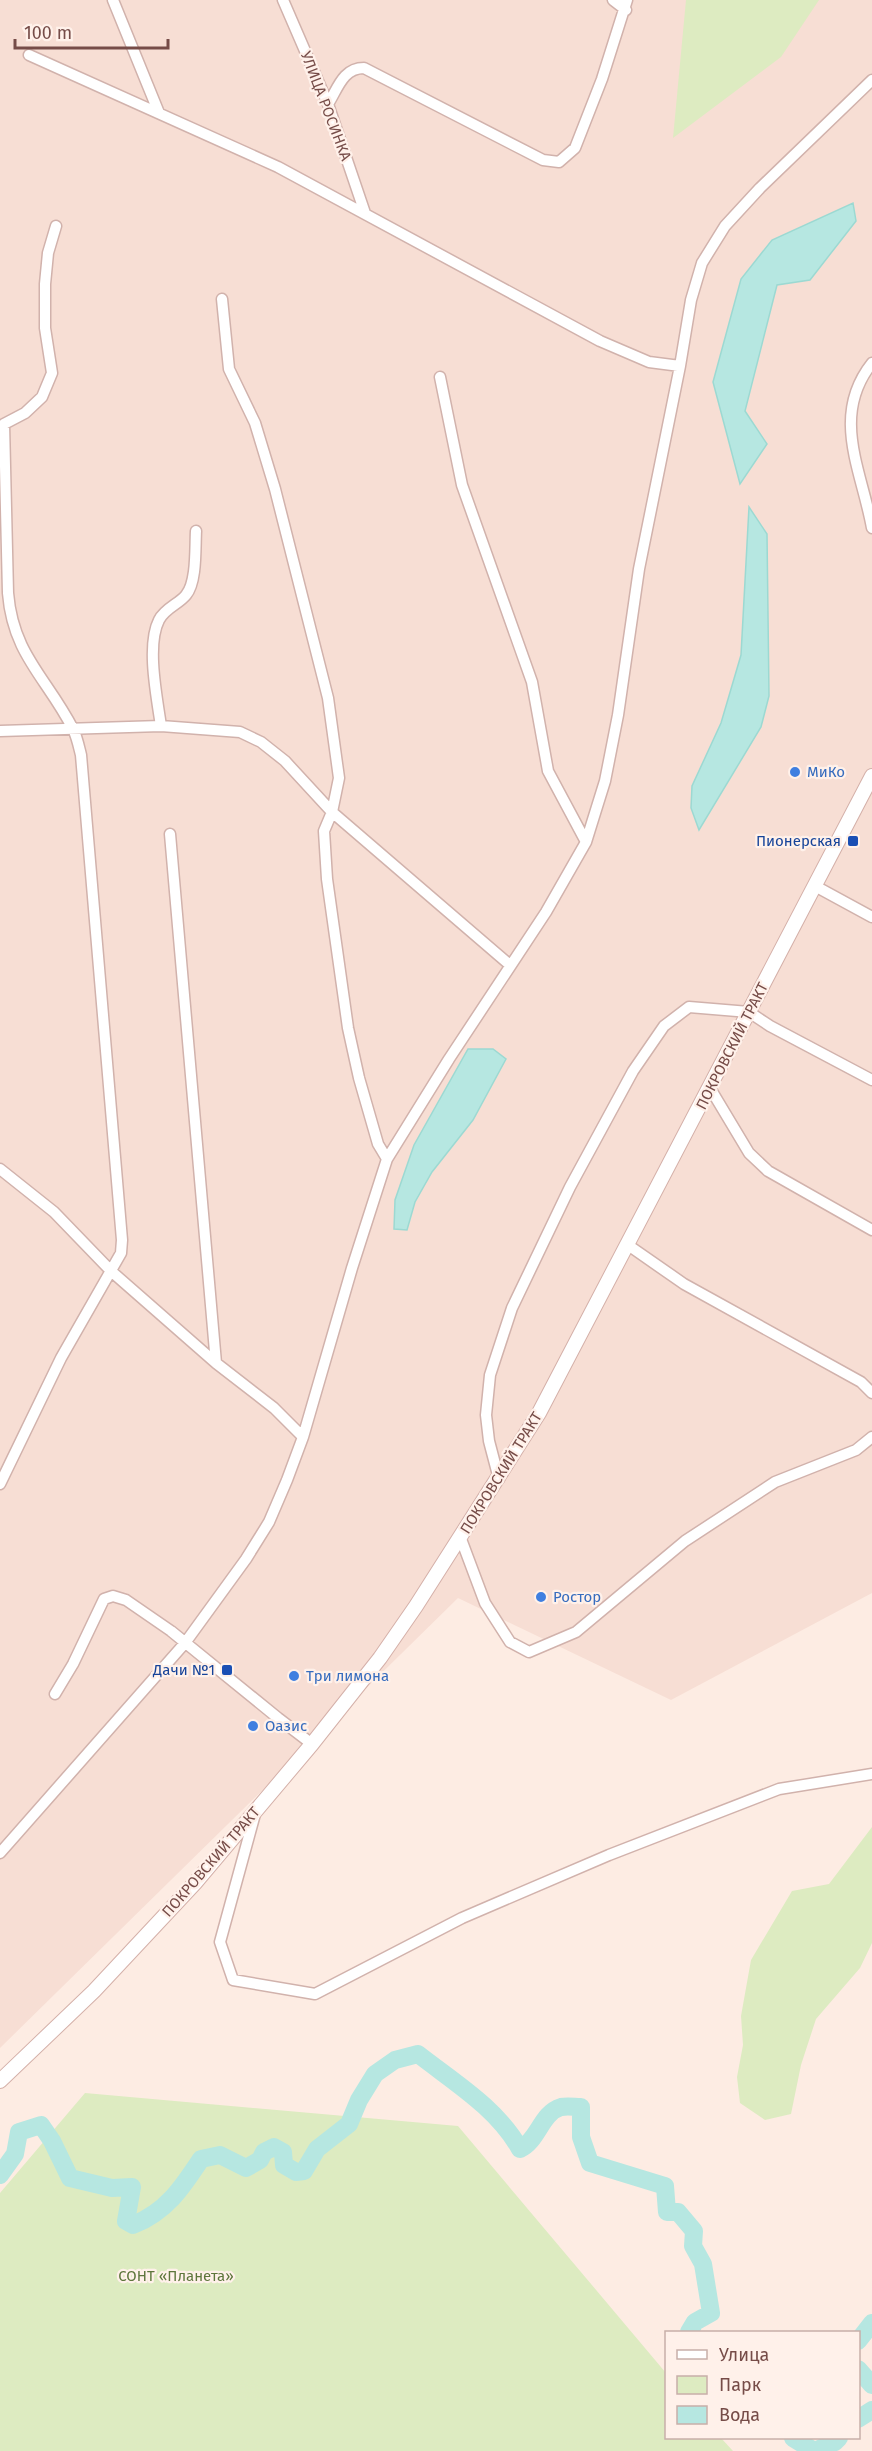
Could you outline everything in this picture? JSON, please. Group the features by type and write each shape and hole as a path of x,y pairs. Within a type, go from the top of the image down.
{"main road":[{"name":"ПОКРОВСКИЙ ТРАКТ","path":"0,2081 94,1991 195,1882 312,1744 380,1658 461,1539 539,1413 872,776"}],"street":[{"path":"112,0 159,113"},
{"name":"УЛИЦА РОСИНКА","path":"283,0 328,104 365,213"},
{"path":"328,104 347,72 354,68 364,68 543,160 559,162 575,148 626,5 613,0"},
{"path":"29,55 278,167 600,341 649,362 680,366"},
{"path":"0,1853 185,1643 246,1559 269,1522 288,1480 303,1437 352,1268 387,1159 546,912 586,842 604,780 618,715 639,569 691,300 702,263 725,226 760,188 872,80"},
{"path":"0,1484 61,1358 121,1253 122,1240 81,755 73,730 36,672 15,633 10,616 2,423 25,413 42,398 52,373 45,328 45,284 48,253 56,226"},
{"path":"222,299 229,369 255,423 275,489 328,698 339,778 332,812 324,831 327,879 346,1016 370,1119 378,1144 387,1159"},
{"path":"872,363 854,395 851,423 852,454 867,499 872,528"},
{"path":"440,377 462,485 532,682 548,771 586,842"},
{"path":"161,726 155,686 153,642 159,620 170,607 186,596 192,584 196,531"},
{"path":"0,731 161,726 240,732 261,742 285,761 332,812 510,965"},
{"path":"170,834 216,1363"},
{"path":"814,886 872,917"},
{"path":"499,1479 489,1442 487,1424 490,1375 512,1308 570,1187 633,1071 664,1026 689,1007 749,1012 770,1026 872,1080"},
{"path":"710,1088 749,1153 768,1171 872,1230"},
{"path":"0,1169 54,1212 111,1271 216,1363 274,1408 303,1437"},
{"path":"628,1245 684,1284 861,1382 872,1393"},
{"path":"461,1539 485,1603 510,1642 529,1652 576,1632 685,1541 776,1482 856,1450 872,1437"},
{"path":"55,1694 73,1664 104,1599 113,1596 126,1600 185,1643 312,1744"},
{"path":"255,1811 220,1942 233,1980 315,1994 462,1918 609,1855 779,1789 872,1774"}],"shaded area":[{"path":"0,0 872,0 872,1593 671,1700 458,1598 0,2048"}],"green space":[{"path":"686,0 819,0 781,57 673,138"},
{"path":"872,1827 872,1943 860,1968 816,2019 801,2065 791,2114 765,2120 740,2103 737,2077 743,2045 741,2016 751,1960 792,1891 829,1884"},
{"name":"СОНТ «Планета»","path":"85,2093 458,2126 665,2372 665,2439 722,2439 733,2451 0,2451 0,2193"}],"water":[{"path":"853,203 856,221 810,280 777,285 745,411 767,444 740,484 713,382 741,279 772,240"},
{"path":"749,507 767,534 769,696 761,727 699,830 691,808 692,786 721,723 741,655"},
{"path":"468,1049 493,1049 506,1059 473,1120 432,1172 415,1202 407,1230 394,1229 395,1200 414,1145"}],"waterway":[{"path":"0,2175 15,2154 19,2132 41,2125 52,2141 70,2178 112,2188 132,2187 126,2221 133,2225 145,2220 164,2206 180,2189 201,2159 220,2155 246,2168 260,2160 264,2152 274,2147 283,2152 284,2165 296,2172 304,2171 317,2149 349,2124 359,2100 375,2074 395,2060 418,2054 500,2121 520,2149 531,2140 554,2110 561,2107 581,2107 581,2137 590,2163 665,2186 667,2212 678,2212 694,2231 693,2246 703,2264 711,2313 695,2322 690,2331"},
{"path":"860,2338 872,2323"},
{"path":"860,2371 872,2385"},
{"path":"860,2418 872,2410"},
{"path":"795,2439 814,2451"},
{"path":"815,2451 838,2439"}],"place":[{"name":"МиКо","path":"795,772"},
{"name":"Пионерская","path":"853,841"},
{"name":"Ростор","path":"541,1597"},
{"name":"Дачи №1","path":"227,1670"},
{"name":"Три лимона","path":"294,1676"},
{"name":"Оазис","path":"253,1726"}]}
